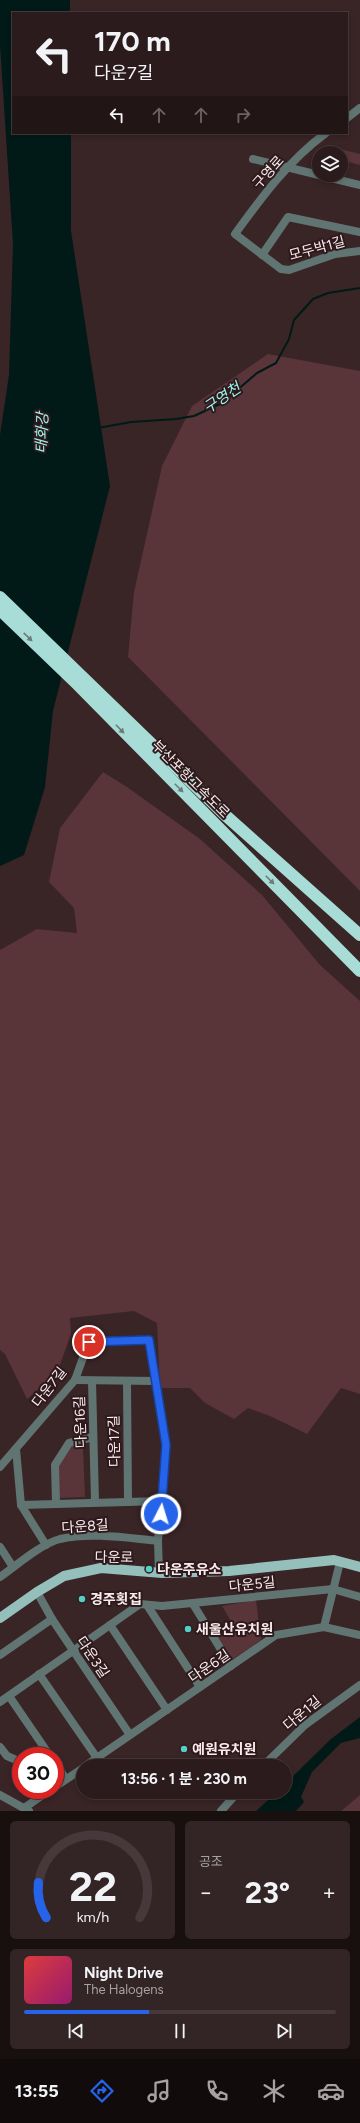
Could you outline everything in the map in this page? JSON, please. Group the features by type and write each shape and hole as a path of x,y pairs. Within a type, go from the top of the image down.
{"highway":[{"name":"부산포항고속도로","path":"0,597 159,749 224,814 360,935"},
{"name":"부산포항고속도로","path":"0,610 360,971"}],"main road":[{"name":"다운로","path":"0,1618 37,1592 64,1576 101,1568 159,1573 229,1571 326,1561 340,1562 360,1567"}],"street":[{"path":"348,117 360,108"},
{"name":"구영로","path":"235,234 261,198 288,168 325,134"},
{"path":"253,159 312,173"},
{"path":"348,182 360,185"},
{"name":"모두박1길","path":"262,255 288,218 360,232"},
{"name":"모두박1길","path":"235,234 280,269 289,270 335,254 360,251"},
{"name":"다운7길","path":"0,1466 75,1380 89,1342 149,1340 166,1445 158,1541 159,1573"},
{"path":"75,1380 92,1381"},
{"name":"다운16길","path":"95,1502 92,1381 156,1381"},
{"name":"다운17길","path":"127,1381 128,1502"},
{"name":"다운17길","path":"56,1504 55,1464 70,1443 93,1437"},
{"path":"16,1449 21,1505 46,1545"},
{"path":"21,1505 162,1501"},
{"name":"다운8길","path":"0,1576 46,1545 60,1539 113,1537 158,1541"},
{"path":"0,1547 14,1567"},
{"path":"324,1627 340,1562"},
{"name":"다운5길","path":"0,1702 140,1604 162,1606 193,1604 333,1589 360,1596"},
{"name":"다운3길","path":"37,1592 52,1618 130,1735"},
{"path":"193,1604 231,1666"},
{"path":"147,1605 200,1687"},
{"path":"0,1656 52,1618"},
{"path":"110,1625 167,1710"},
{"name":"다운6길","path":"97,1758 276,1634 324,1627 360,1635"},
{"path":"39,1674 97,1758"},
{"name":"다운1길","path":"270,1759 305,1725 360,1685"},
{"path":"9,1696 41,1747"},
{"path":"0,1747 7,1756 12,1758"},
{"name":"다운6길","path":"66,1779 76,1772"},
{"path":"0,1794 26,1810 39,1799"},
{"path":"221,1811 232,1799"}],"shaded area":[{"path":"348,151 360,154 360,165 348,162"},
{"path":"268,354 360,371 360,891 128,657 134,592 162,466 192,406"},
{"path":"103,772 127,787 200,839 262,895 320,965 360,1001 360,1394 341,1388 307,1434 270,1416 248,1408 234,1419 205,1403 190,1388 160,1388 157,1323 134,1311 70,1318 71,1334 57,1373 27,1399 5,1354 0,1350 0,950 37,929 77,933 74,908 49,882 60,828"},
{"path":"78,1442 83,1448 85,1497 58,1498 57,1473 60,1460 70,1448"},
{"path":"256,1600 261,1640 233,1659 215,1638 224,1633 225,1629 233,1625 222,1606"},
{"path":"360,1795 360,1811 341,1811"}],"water":[{"name":"태화강","path":"0,0 70,0 70,12 12,12 12,134 71,134 71,231 110,486 53,711 45,787 24,855 0,866 0,435 9,375 13,244 0,45"},
{"path":"360,1717 360,1738 341,1743 312,1772 301,1797 304,1802 296,1811 256,1811 269,1799 292,1799 292,1777 331,1739"}],"waterway":[{"name":"구영천","path":"98,428 131,422 176,419 194,416 222,403 257,373 276,363 289,339 294,320 313,299 328,293 360,288"}],"place":[{"name":"다운주유소","path":"149,1569"},
{"name":"경주횟집","path":"82,1599"},
{"name":"새울산유치원","path":"188,1629"},
{"name":"예원유치원","path":"184,1749"}],"route":[{"path":"89,1342 149,1340 166,1445 161,1514"}]}
